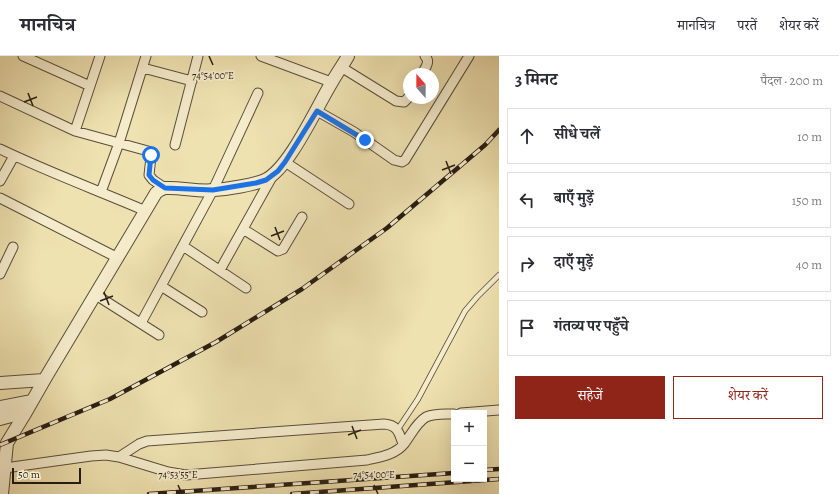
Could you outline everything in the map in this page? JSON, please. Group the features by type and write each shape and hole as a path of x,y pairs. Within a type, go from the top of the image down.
{"street":[{"path":"23,56 90,86"},
{"path":"75,131 100,56"},
{"path":"101,192 146,56"},
{"path":"175,145 198,56"},
{"path":"261,56 331,82"},
{"path":"2,494 7,443 156,194 165,188 213,190 256,183 266,180 273,175 285,162 317,111 331,82 348,56"},
{"path":"425,56 428,59 425,68"},
{"path":"317,111 354,132 394,160 402,162 469,56"},
{"path":"341,67 396,101 403,102"},
{"path":"143,68 192,81"},
{"path":"140,323 213,190 258,93"},
{"path":"0,96 75,131 150,152 151,157 149,175 153,180 165,188"},
{"path":"0,149 58,176 146,211"},
{"path":"0,181 14,156"},
{"path":"285,162 349,204"},
{"path":"220,270 273,175"},
{"path":"0,198 118,258"},
{"path":"242,229 278,251 283,249 302,218"},
{"path":"183,246 246,288"},
{"path":"0,274 13,247"},
{"path":"161,286 202,312"},
{"path":"96,295 158,335"},
{"path":"0,383 44,380"},
{"path":"0,407 32,401"},
{"path":"487,411 499,410"},
{"path":"0,419 26,412"},
{"path":"5,468 106,455 119,457 168,472 186,475 367,460 393,452 403,444 426,417 451,414"},
{"path":"119,457 139,444 147,441 384,424 395,426 403,444"}],"lane":[{"path":"398,430 418,400 465,311 499,275"}],"railway":[{"path":"0,445 110,399 216,342 302,289 387,228 485,145 499,130"},
{"path":"487,470 499,469"},
{"path":"149,494 451,473"},
{"path":"292,494 499,479"}],"route":[{"path":"151,155 149,175 153,180 165,188 213,190 256,183 266,180 273,175 285,162 317,111 365,140"}]}
